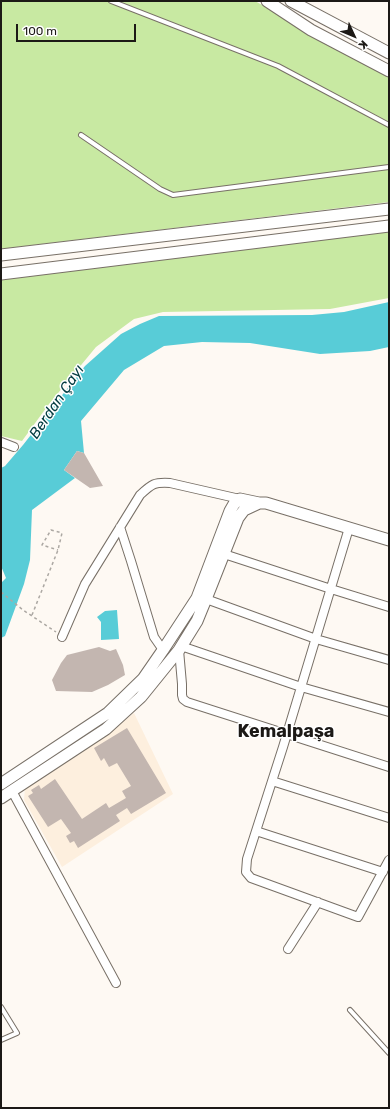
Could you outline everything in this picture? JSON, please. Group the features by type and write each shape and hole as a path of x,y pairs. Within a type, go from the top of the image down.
{"street":[{"path":"268,1 389,64"},
{"path":"268,1 311,30 389,72"},
{"path":"290,1 389,53"},
{"path":"1,256 389,209"},
{"path":"1,274 389,226"},
{"path":"1,442 14,447"},
{"path":"62,637 85,584 140,495 152,484 161,482 170,483 259,503 266,503 389,540"},
{"path":"1,784 108,713 143,678 197,598 230,511 234,504 240,499"},
{"path":"1,798 106,729 141,697 180,648 197,621 238,518 244,510 259,503"},
{"path":"120,528 154,637 163,650"},
{"path":"349,528 287,735 247,859 246,872 251,878 358,916 389,860"},
{"path":"224,554 389,607"},
{"path":"206,599 316,639 389,660"},
{"path":"180,648 301,687 389,712"},
{"path":"180,648 182,695 187,702 287,735 389,766"},
{"path":"272,781 389,818"},
{"path":"12,791 116,983"},
{"path":"256,831 383,872"},
{"path":"288,949 318,902"}],"lane":[{"path":"111,1 278,66 389,125"},
{"path":"81,135 160,189 173,195 389,167"},
{"path":"1,1007 17,1033 1,1040"},
{"path":"350,1010 389,1053"}],"path":[{"path":"32,615 58,550 62,533 51,530 42,545 58,550"},
{"path":"1,592 23,610 62,637"}],"shaded area":[{"path":"134,713 173,794 62,867 24,800 25,788 118,726"}],"green space":[{"path":"1,1 255,1 389,77 389,202 1,249"},
{"path":"389,232 389,298 330,309 163,312 134,319 96,347 49,404 22,441 1,436 1,279"}],"water":[{"name":"Berdan Çayı","path":"389,302 389,347 370,351 320,354 250,343 202,342 164,346 124,370 81,421 84,453 77,451 64,470 75,478 32,510 30,560 24,584 5,636 1,638 1,583 6,578 1,566 1,468 5,466 23,445 85,366 121,334 159,316 312,315 344,312"},
{"path":"117,610 119,639 101,640 101,622 97,617 105,611"}],"building":[{"path":"77,451 84,453 103,486 90,488 64,470"},
{"path":"99,647 110,651 116,649 123,665 125,675 92,692 56,691 52,680 67,655"},
{"path":"127,728 166,793 131,814 127,808 116,815 120,821 78,848 74,841 70,843 66,836 71,833 61,819 48,827 28,796 33,793 31,790 39,785 41,789 55,779 82,819 106,803 109,808 126,798 122,791 131,786 117,763 109,767 104,758 101,761 94,748"}],"district":[{"name":"Kemalpaşa","path":"286,732"}]}
